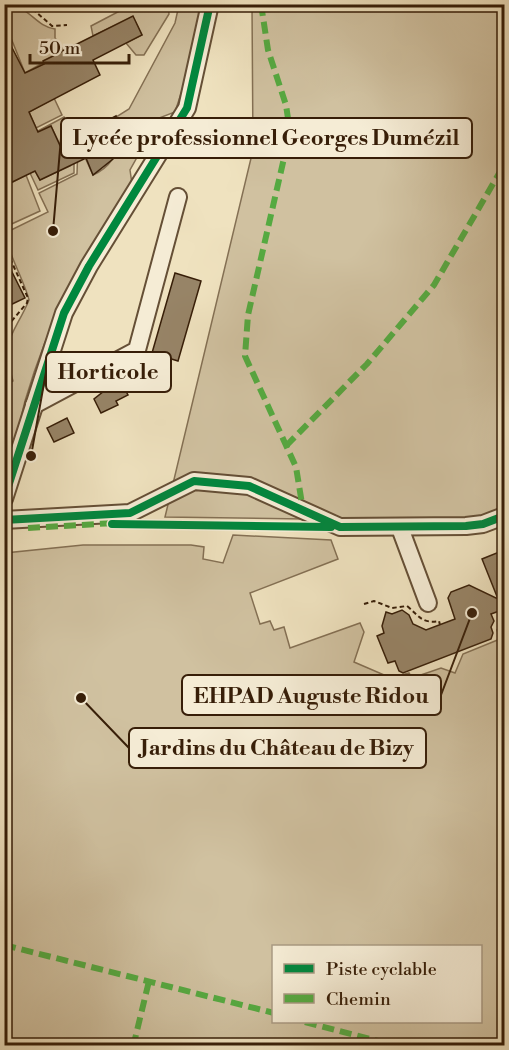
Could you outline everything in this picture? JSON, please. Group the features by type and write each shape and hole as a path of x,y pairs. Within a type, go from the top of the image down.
{"street":[{"path":"4,499 64,314 187,108 210,4"},
{"path":"34,405 137,350 178,197"},
{"path":"4,520 130,513 194,481 249,486 340,527 400,528 483,524 504,516"},
{"path":"400,528 428,603"}],"path":[{"path":"27,4 52,26 67,25"},
{"path":"4,244 28,298 27,303 4,330"},
{"path":"364,604 374,601 392,608 407,606 417,618 429,623 439,621 440,624"}],"shaded area":[{"path":"5,5 20,8 42,24 55,29 55,38 64,51 25,73 5,23"},
{"path":"131,5 168,5 169,14 144,55 136,55 126,43 142,35 133,17 93,36 91,26"},
{"path":"179,5 207,5 204,23 175,112 159,118 130,170 132,184 83,263 57,314 35,370 14,449 5,471 5,386 13,381 9,366 8,346 29,300 8,247 5,233 48,212 39,193 77,174 78,142 93,175 102,170 113,158 119,134 116,117 129,109 175,23"},
{"path":"252,5 504,5 504,522 165,517 253,150"},
{"path":"54,98 62,115 36,128 29,112"},
{"path":"64,117 74,138 74,173 38,190 30,173 35,171 40,180 70,166 51,126 38,131"},
{"path":"26,175 40,211 5,227 5,186"},
{"path":"233,535 331,540 338,559 250,593 260,624 270,621 274,630 284,627 290,648 360,623 364,632 354,662 391,678 409,673 412,678 441,668 455,673 463,654 500,639 497,630 502,628 500,619 504,618 504,1045 5,1045 5,553 83,545 191,545 204,547 203,559 223,563"}],"building":[{"path":"133,16 142,35 93,60 100,75 29,112 38,132 51,126 63,152 91,140 89,135 106,126 104,122 116,116 120,142 113,159 93,175 86,158 40,180 35,171 4,186 4,32 25,73 44,64 43,61"},
{"path":"4,256 25,298 4,308"},
{"path":"175,273 201,281 178,361 152,353"},
{"path":"129,366 135,377 122,384 128,395 116,401 118,405 101,413 94,399 109,387 106,383 118,376 116,373"},
{"path":"67,418 74,433 54,442 47,428"},
{"path":"504,550 504,614 502,610 491,614 494,621 491,627 493,633 491,639 403,673 399,671 395,661 388,663 377,636 384,633 382,626 386,612 392,614 402,610 409,615 413,624 426,630 455,619 448,598 451,592 469,585 498,599 482,559"}],"marked path":[{"path":"261,4 268,50 286,105 290,132 248,315 245,356 296,467 303,510"},
{"path":"286,446 367,364 434,285 504,165"},
{"path":"28,528 115,523"},
{"path":"4,945 272,1012"},
{"path":"136,1046 134,1043 149,981"},
{"path":"309,1023 397,1046"}],"cycle path":[{"path":"4,499 64,313 89,266 187,108 210,4"},
{"path":"4,520 130,513 194,481 249,486 340,527 466,526 483,524 504,516"},
{"path":"112,524 331,527"}],"place":[{"name":"Lycée professionnel Georges Dumézil","path":"53,231"},
{"name":"Horticole","path":"31,456"},
{"name":"EHPAD Auguste Ridou","path":"472,613"},
{"name":"Jardins du Château de Bizy","path":"81,698"}]}
